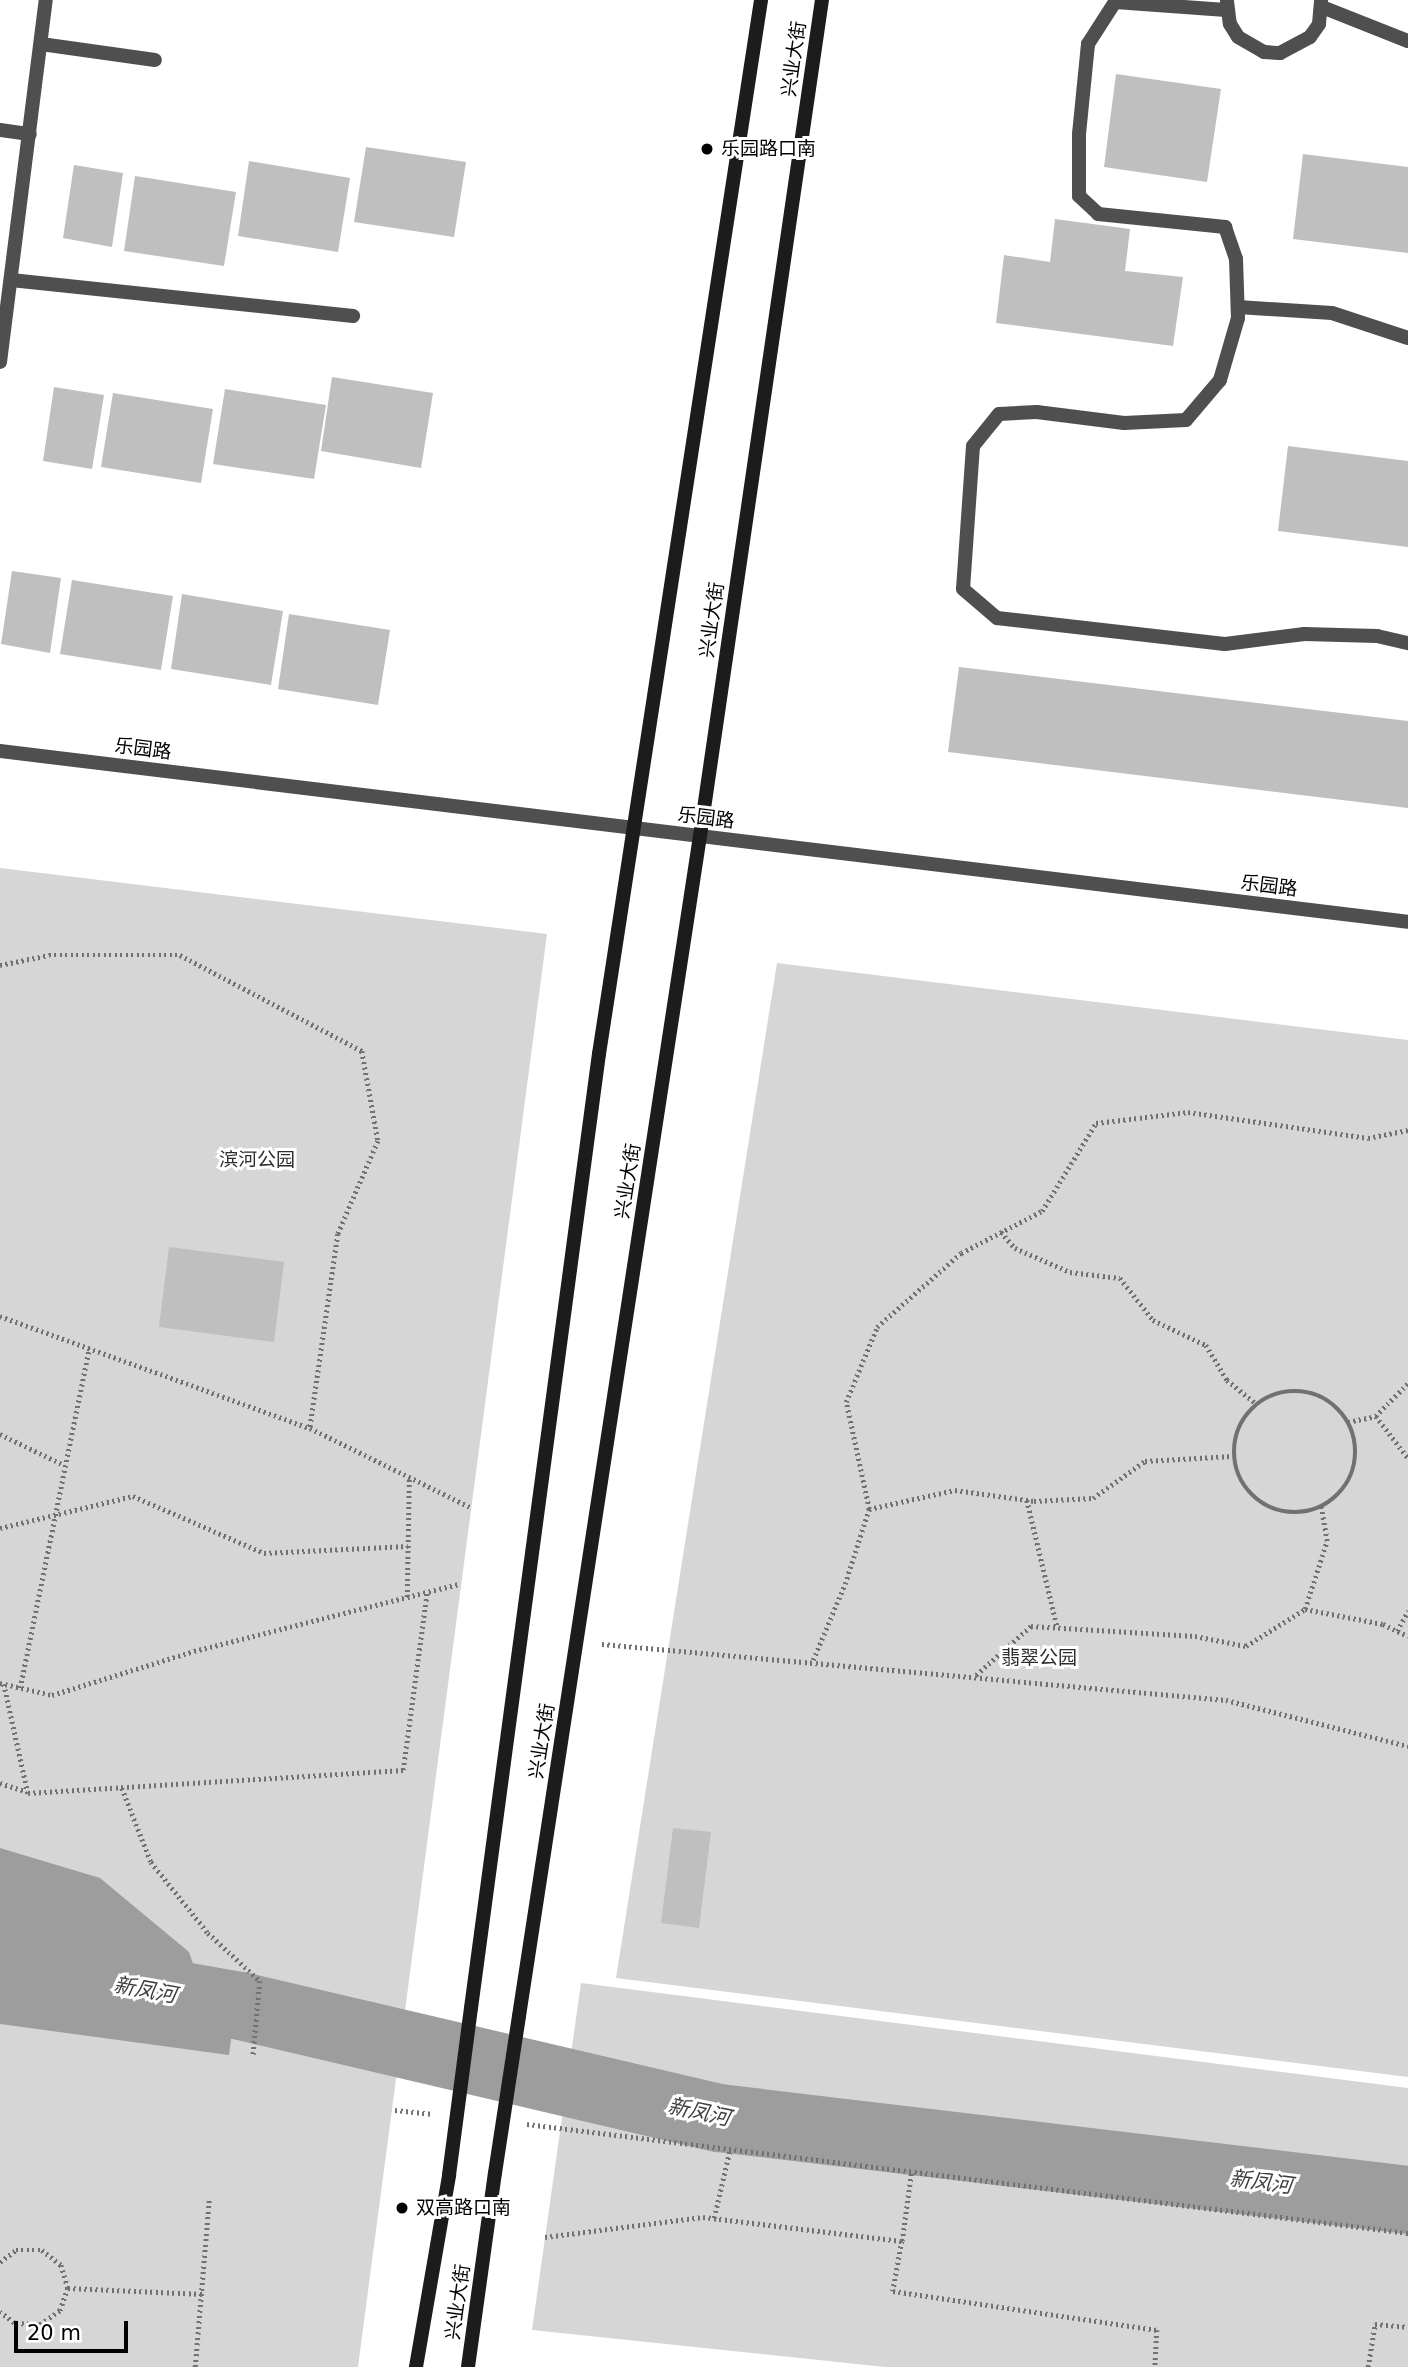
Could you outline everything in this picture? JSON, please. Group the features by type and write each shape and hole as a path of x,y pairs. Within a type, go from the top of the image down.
{"main road":[{"name":"兴业大街","path":"416,2367 449,2175 599,1054 761,0"},
{"name":"兴业大街","path":"468,2367 495,2173 700,836 822,0"}],"street":[{"path":"0,362 46,0"},
{"path":"1408,41 1322,4 1310,37 1280,53 1250,46 1230,24 1227,5 1115,2 1087,44 1079,196 1098,214 1225,227 1236,259 1238,307 1220,380 1186,420 1124,423 1037,412 999,414 973,446 963,589 997,618 1224,644 1304,634 1377,636 1408,643"},
{"path":"41,44 155,60"},
{"path":"0,130 30,134"},
{"path":"10,280 353,316"},
{"path":"1238,307 1280,306 1332,313 1408,338"},
{"name":"乐园路","path":"0,751 1408,922"}],"path":[{"path":"0,965 49,955 180,955 362,1051 378,1141 338,1234 310,1428"},
{"path":"813,1660 845,1584 869,1508 846,1402 877,1327 961,1253 1042,1211 1096,1123 1188,1112 1368,1138 1408,1130"},
{"path":"1001,1232 1015,1248 1070,1272 1119,1278 1153,1320 1206,1345 1227,1380 1257,1404"},
{"path":"0,1316 310,1428 470,1507"},
{"path":"20,1688 89,1348"},
{"path":"1348,1422 1377,1416 1408,1384"},
{"path":"1280,1392 1308,1392 1333,1404 1348,1422 1354,1438 1354,1466 1342,1490 1321,1507 1293,1513 1264,1505 1243,1484 1233,1456 1238,1427 1257,1404 1280,1392"},
{"path":"1377,1416 1408,1458"},
{"path":"0,1434 64,1465"},
{"path":"869,1508 956,1490 1027,1500 1093,1498 1145,1461 1233,1456"},
{"path":"407,1597 409,1477"},
{"path":"0,1528 133,1496 264,1553 408,1546"},
{"path":"1027,1500 1057,1626"},
{"path":"975,1676 1031,1626 1195,1636 1246,1646 1305,1609 1327,1541 1321,1507"},
{"path":"28,1793 2,1683 52,1695 194,1651 459,1584"},
{"path":"0,1783 28,1793 403,1770 427,1592"},
{"path":"1305,1609 1408,1636"},
{"path":"1397,1631 1408,1611"},
{"path":"576,1643 813,1660 1226,1700 1408,1745"},
{"path":"121,1788 151,1862 208,1933 260,1981 253,2058"},
{"path":"395,2110 436,2115"},
{"path":"520,2123 911,2174 1408,2233"},
{"path":"714,2218 730,2149"},
{"path":"911,2174 892,2291 1157,2330 1155,2367"},
{"path":"195,2367 204,2294 209,2200"},
{"path":"545,2237 714,2218 902,2241"},
{"path":"0,2262 16,2250 42,2250 61,2265 68,2288 60,2311 40,2325 14,2323 0,2312"},
{"path":"68,2288 204,2294"},
{"path":"1368,2367 1375,2324 1408,2327"}],"green space":[{"name":"滨河公园","path":"0,868 547,934 358,2367 0,2367"},
{"name":"翡翠公园","path":"777,963 1408,1040 1408,2077 616,1978"},
{"path":"581,1983 1408,2088 1408,2367 885,2367 532,2330"}],"water":[{"path":"0,1848 100,1878 189,1952 203,1992 236,1999 229,2055 0,2024"}],"building":[{"path":"1116,74 1221,89 1207,182 1104,167"},
{"path":"366,147 466,162 454,237 354,222"},
{"path":"1303,154 1408,167 1408,253 1293,239"},
{"path":"249,161 350,178 338,252 238,236"},
{"path":"74,165 123,173 112,247 63,238"},
{"path":"135,176 236,192 224,266 124,251"},
{"path":"1055,219 1130,229 1125,271 1183,277 1173,346 996,323 1004,255 1050,262"},
{"path":"332,377 433,393 421,468 321,451"},
{"path":"54,387 104,395 92,469 43,461"},
{"path":"225,389 326,405 314,479 213,464"},
{"path":"113,393 213,409 201,483 101,467"},
{"path":"1288,446 1408,461 1408,547 1278,531"},
{"path":"12,571 61,578 50,653 1,644"},
{"path":"72,580 173,596 161,670 60,654"},
{"path":"182,594 283,611 271,685 171,669"},
{"path":"289,614 390,630 378,705 278,689"},
{"path":"959,667 1408,721 1408,808 948,752"},
{"path":"169,1247 284,1262 274,1342 159,1327"},
{"path":"673,1828 711,1832 699,1928 661,1923"}],"waterway":[{"name":"新凤河","path":"0,1964 241,2006 719,2118 1408,2200"}],"place":[{"name":"乐园路口南","path":"707,149"},
{"name":"双高路口南","path":"402,2208"}]}
